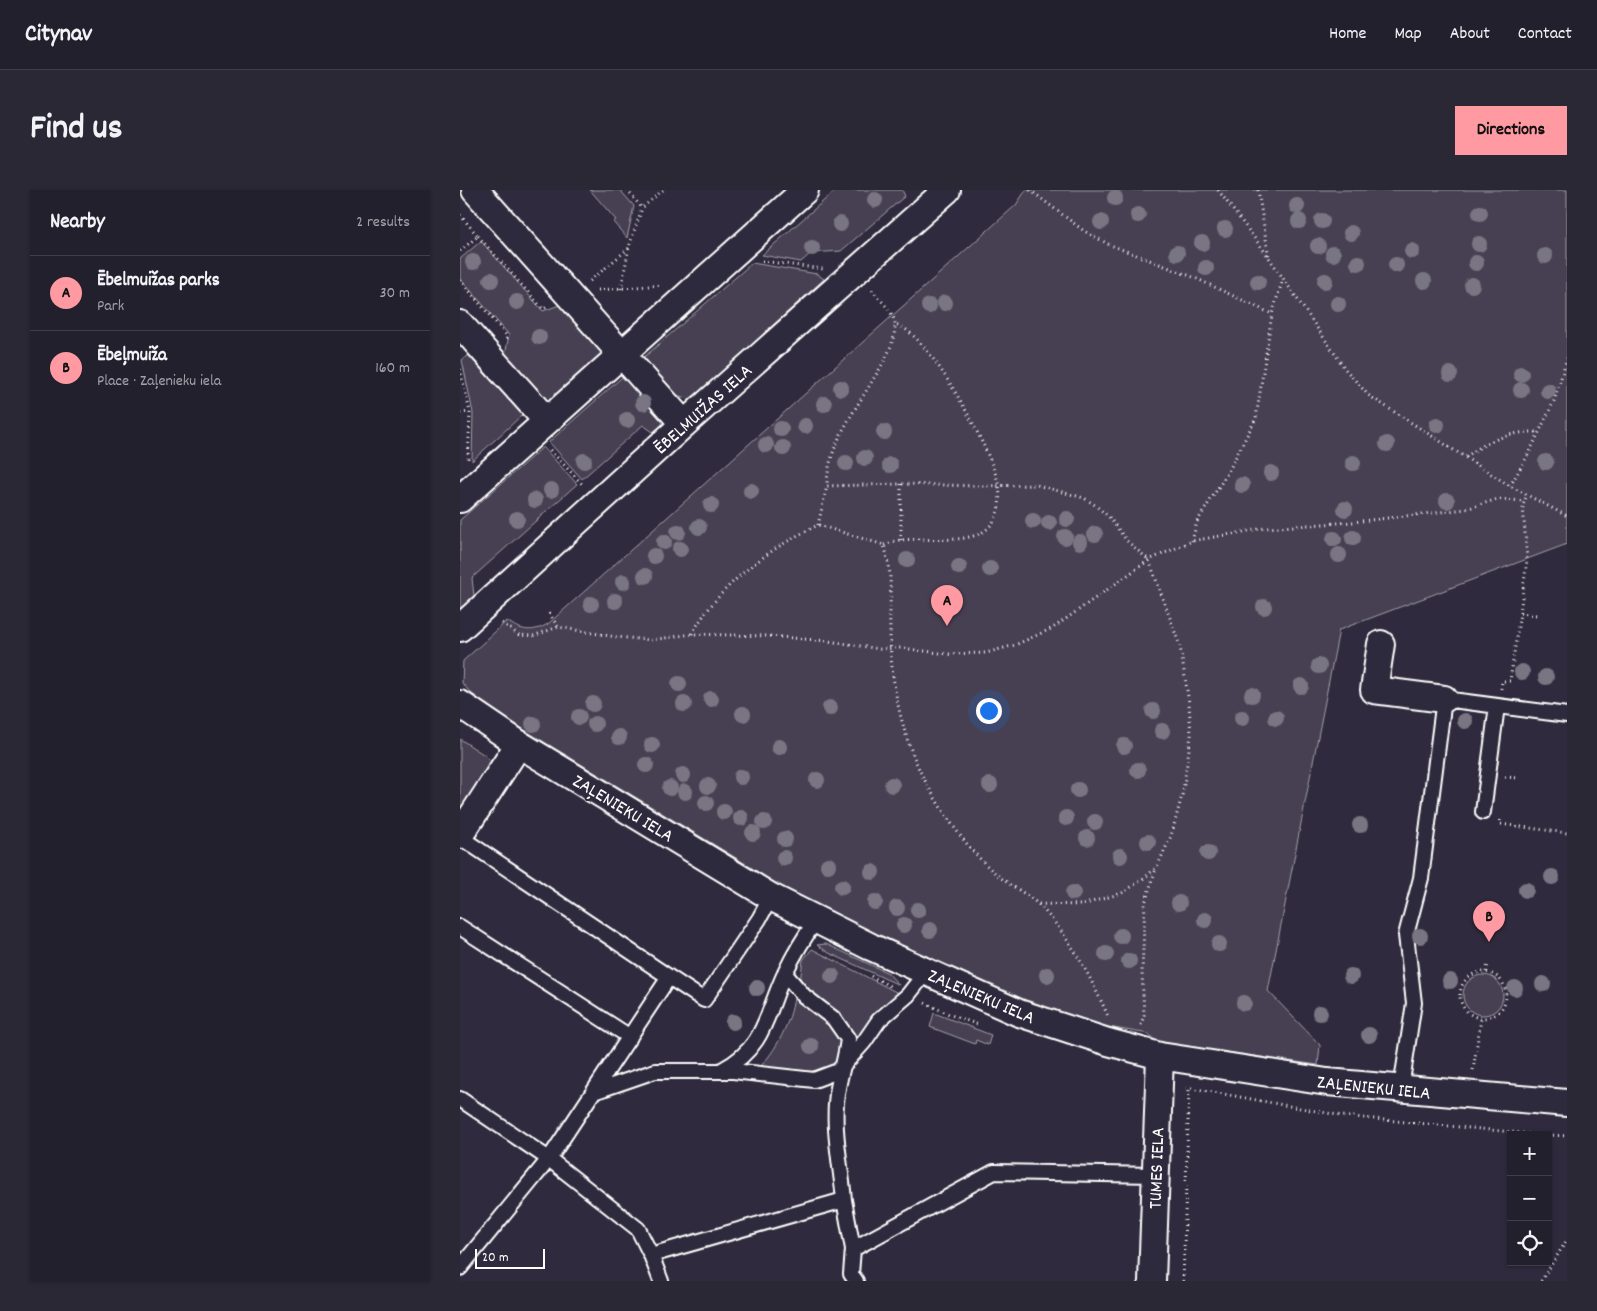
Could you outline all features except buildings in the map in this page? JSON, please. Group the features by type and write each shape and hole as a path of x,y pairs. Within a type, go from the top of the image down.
{"street":[{"path":"475,190 684,424"},
{"path":"460,499 805,190"},
{"name":"ĒBELMUIŽAS IELA","path":"460,628 684,424 947,190"},
{"path":"460,324 547,420"},
{"path":"1381,644 1374,690 1444,699"},
{"name":"ZAĻENIEKU IELA","path":"460,704 519,744 771,897 926,972 1019,1013 1108,1042 1160,1056 1327,1082 1469,1096 1567,1103"},
{"path":"460,836 519,744"},
{"name":"TUMES IELA","path":"1152,1281 1160,1056"}],"lane":[{"path":"1401,1088 1414,1003 1406,935 1421,878 1444,699 1567,715"},
{"path":"1483,812 1502,707"},
{"path":"460,836 704,1000 759,919 771,897"},
{"path":"722,1071 739,1062 755,1044 765,1024 784,974 816,919"},
{"path":"460,927 630,1037"},
{"path":"594,1092 655,1071 722,1071 814,1080 838,1070 879,1020 908,995 926,972"},
{"path":"784,974 804,996 834,1019 848,1039 846,1062 838,1089 837,1123 844,1200 853,1248 852,1274 856,1281"},
{"path":"460,1268 549,1159 669,977"},
{"path":"460,1099 549,1159 638,1229 661,1281"},
{"path":"853,1248 994,1172 1155,1175"},
{"path":"651,1255 844,1200"}],"path":[{"path":"627,190 642,208"},
{"path":"622,289 629,247 642,208 663,190"},
{"path":"1030,190 1084,231 1108,244 1193,276 1272,314"},
{"path":"1218,190 1270,259 1346,370 1368,395 1510,486 1567,516"},
{"path":"1258,190 1270,259"},
{"path":"460,215 478,236 460,251"},
{"path":"587,284 629,247"},
{"path":"759,261 826,269"},
{"path":"1192,541 1197,522 1228,472 1256,418 1272,314 1283,278"},
{"path":"597,290 670,284"},
{"path":"818,526 827,486 827,473 836,444 888,356 895,324 888,309"},
{"path":"692,634 702,617 738,578 779,546 818,526 884,545 901,540 966,538 980,534 990,526 1000,507 999,486 979,438 947,379 916,337 904,326 895,324"},
{"path":"1510,486 1554,401 1567,358"},
{"path":"460,369 470,412 467,464"},
{"path":"460,396 465,392"},
{"path":"460,413 470,412"},
{"path":"1466,457 1494,439 1521,431 1539,432"},
{"path":"549,449 582,484"},
{"path":"827,486 901,484 1037,485 1084,498 1109,517 1127,542 1149,560 1180,646 1190,735 1183,792 1171,836 1157,867 1145,903 1142,972 1144,1015 1140,1031"},
{"path":"901,484 901,540"},
{"path":"1502,707 1500,700 1502,681 1510,681 1527,560 1523,501 1527,495"},
{"path":"499,621 519,635 533,636 558,626 616,637 652,640 692,634 769,636 946,654 986,653 1015,645 1053,628 1149,560 1192,541 1265,528 1353,522 1466,509 1498,499 1523,501"},
{"path":"884,545 890,561 892,603 890,631 893,678 901,712 922,773 933,794 956,828 994,872 1038,904 1074,949 1108,1016 1108,1042"},
{"path":"548,613 558,626"},
{"path":"1520,613 1537,615"},
{"path":"1504,786 1505,777"},
{"path":"1501,814 1500,824 1567,833"},
{"path":"1038,904 1082,906 1101,901 1122,893 1157,867"},
{"path":"1486,972 1488,964"},
{"path":"1486,972 1501,980 1507,995 1505,1003 1496,1015 1481,1019 1473,1016 1462,1006 1460,992 1467,978 1473,974 1486,972"},
{"path":"1469,1096 1481,1019"},
{"path":"1183,1281 1189,1088"},
{"path":"1552,1135 1567,1136"},
{"path":"1541,1281 1567,1240"}],"shaded area":[{"path":"590,190 620,190 634,206 627,238 613,222 616,220"},
{"path":"836,190 902,190 905,196 841,251 811,253 801,262 762,255"},
{"path":"1026,190 1567,190 1567,544 1339,630 1268,991 1320,1045 1318,1065 1156,1042 1149,1034 1097,1025 1094,1027 985,987 883,940 771,882 746,864 498,714 470,692 462,683 463,661 507,621 527,630 537,629 548,624 1016,205"},
{"path":"481,241 543,311 565,303 604,351 548,401 537,397 504,360 509,335 460,278 460,259"},
{"path":"752,263 817,274 824,279 698,393 689,399 674,394 643,358"},
{"path":"468,355 522,415 472,461 473,413 462,360"},
{"path":"629,371 663,410 664,424 653,432 643,425 582,479 549,442"},
{"path":"543,447 577,484 472,578 474,596 460,609 460,520"},
{"path":"460,739 486,756 493,763 460,815"},
{"path":"826,944 888,973 899,985 829,953 817,945"},
{"path":"812,949 898,993 853,1050 800,981 803,960"},
{"path":"1483,975 1497,981 1503,995 1497,1009 1483,1015 1469,1009 1463,995 1469,981"},
{"path":"794,997 820,1016 835,1031 842,1050 841,1061 820,1070 800,1073 758,1069 771,1054 782,1036 790,1016"},
{"path":"934,1013 991,1035 988,1045 976,1040 975,1044 930,1027"}],"place":[{"name":"Ēbelmuižas parks","path":"947,626"},
{"name":"Ēbeļmuiža","path":"1489,942"}]}
